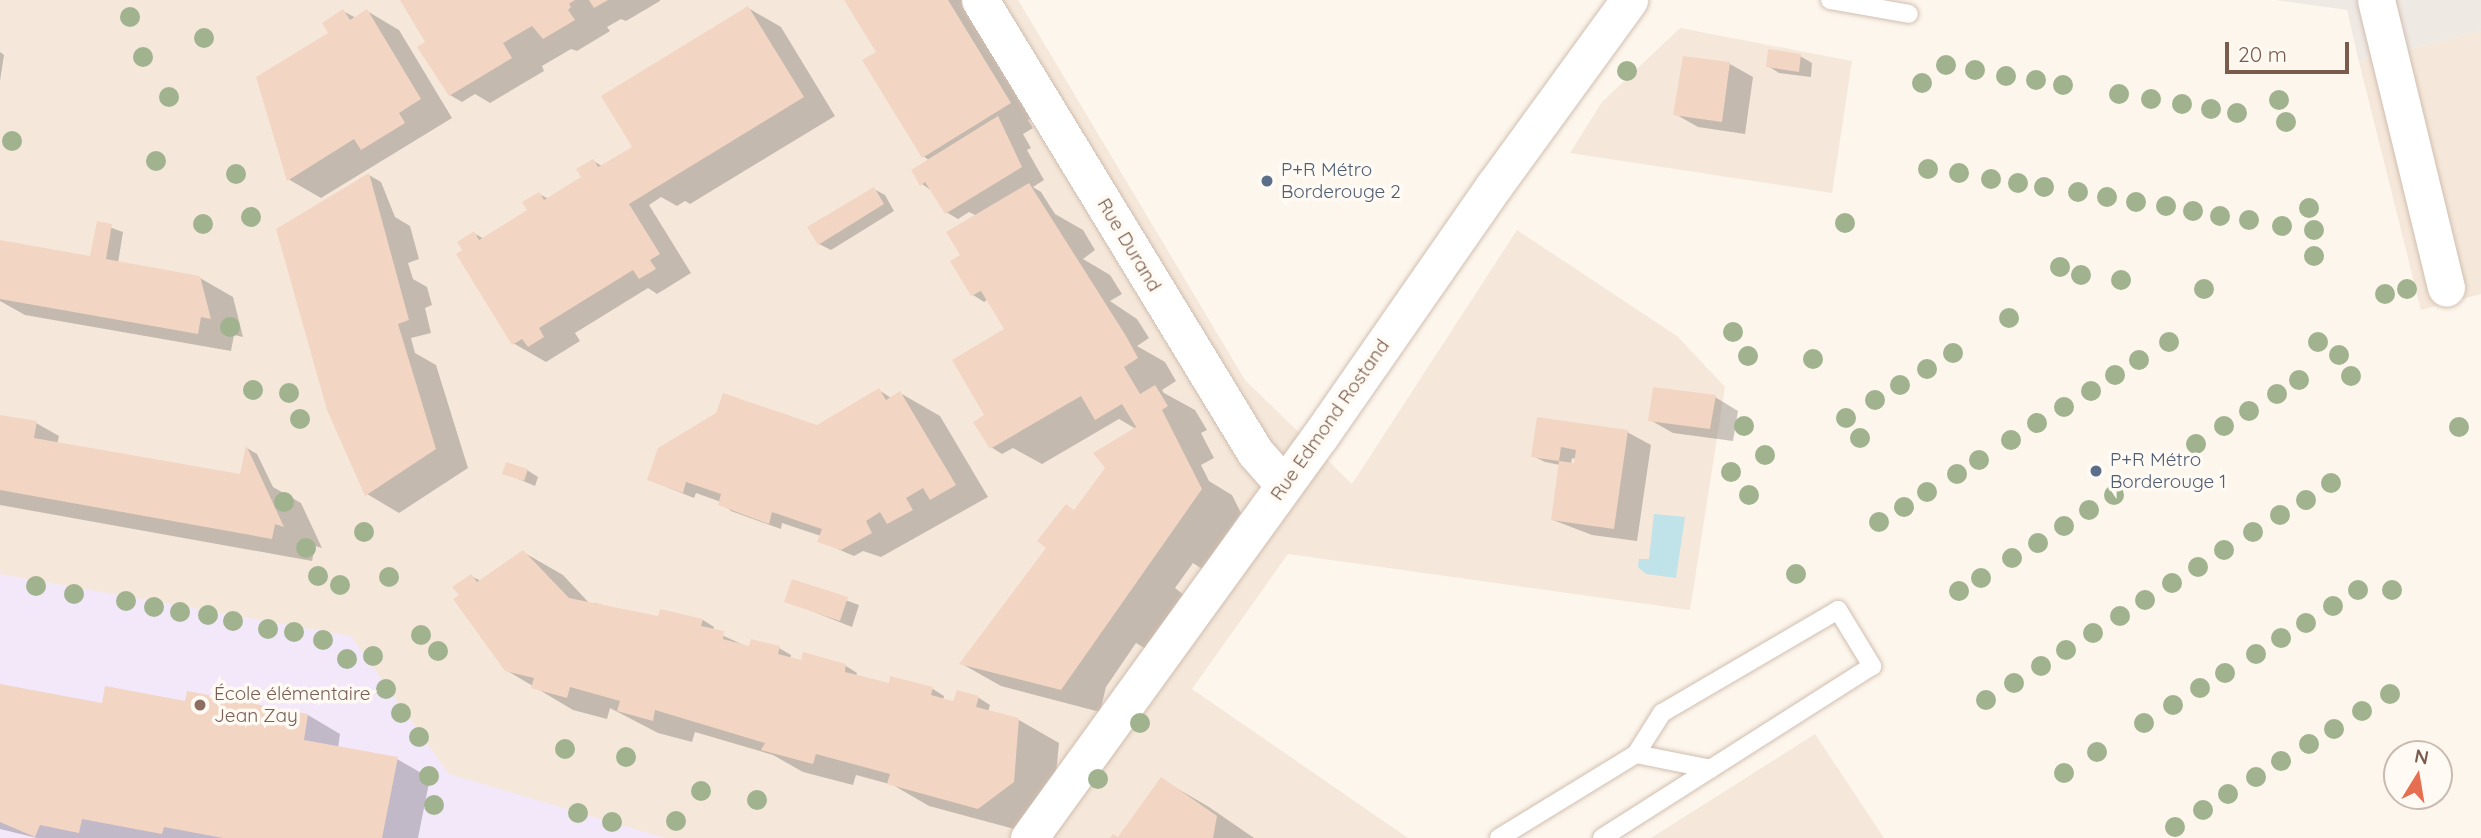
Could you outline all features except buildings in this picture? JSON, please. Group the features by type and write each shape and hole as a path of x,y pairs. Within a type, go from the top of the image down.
{"street":[{"name":"Rue Durand","path":"980,0 1255,452 1284,485"},
{"name":"Rue Edmond Rostand","path":"1029,838 1629,0"},
{"path":"2376,0 2446,288"}],"lane":[{"path":"1830,0 1909,14"},
{"path":"1499,838 1636,754 1662,713 1838,610 1872,666 1602,838"},
{"path":"1636,754 1711,769"}],"shaded area":[{"path":"0,0 1018,0 1245,380 1352,484 1517,230 1677,336 1725,387 1690,610 1288,554 1192,689 1408,838 0,838"},
{"path":"2276,0 2481,0 2481,31 2359,62 2347,10"},
{"path":"1680,28 1852,61 1832,193 1570,153 1602,102"},
{"path":"2481,31 2481,294 2421,310 2359,62"},
{"name":"École élémentaire Jean Zay","path":"0,574 351,636 449,774 665,838 0,838"},
{"path":"1815,734 1884,838 1651,838"}],"water":[{"path":"1654,514 1685,517 1676,578 1646,574 1638,567 1639,559 1649,559"}],"place":[{"name":"P+R Métro Borderouge 2","path":"1267,181"},
{"name":"P+R Métro Borderouge 1","path":"2096,471"},
{"name":"École élémentaire Jean Zay","path":"200,705"}]}
